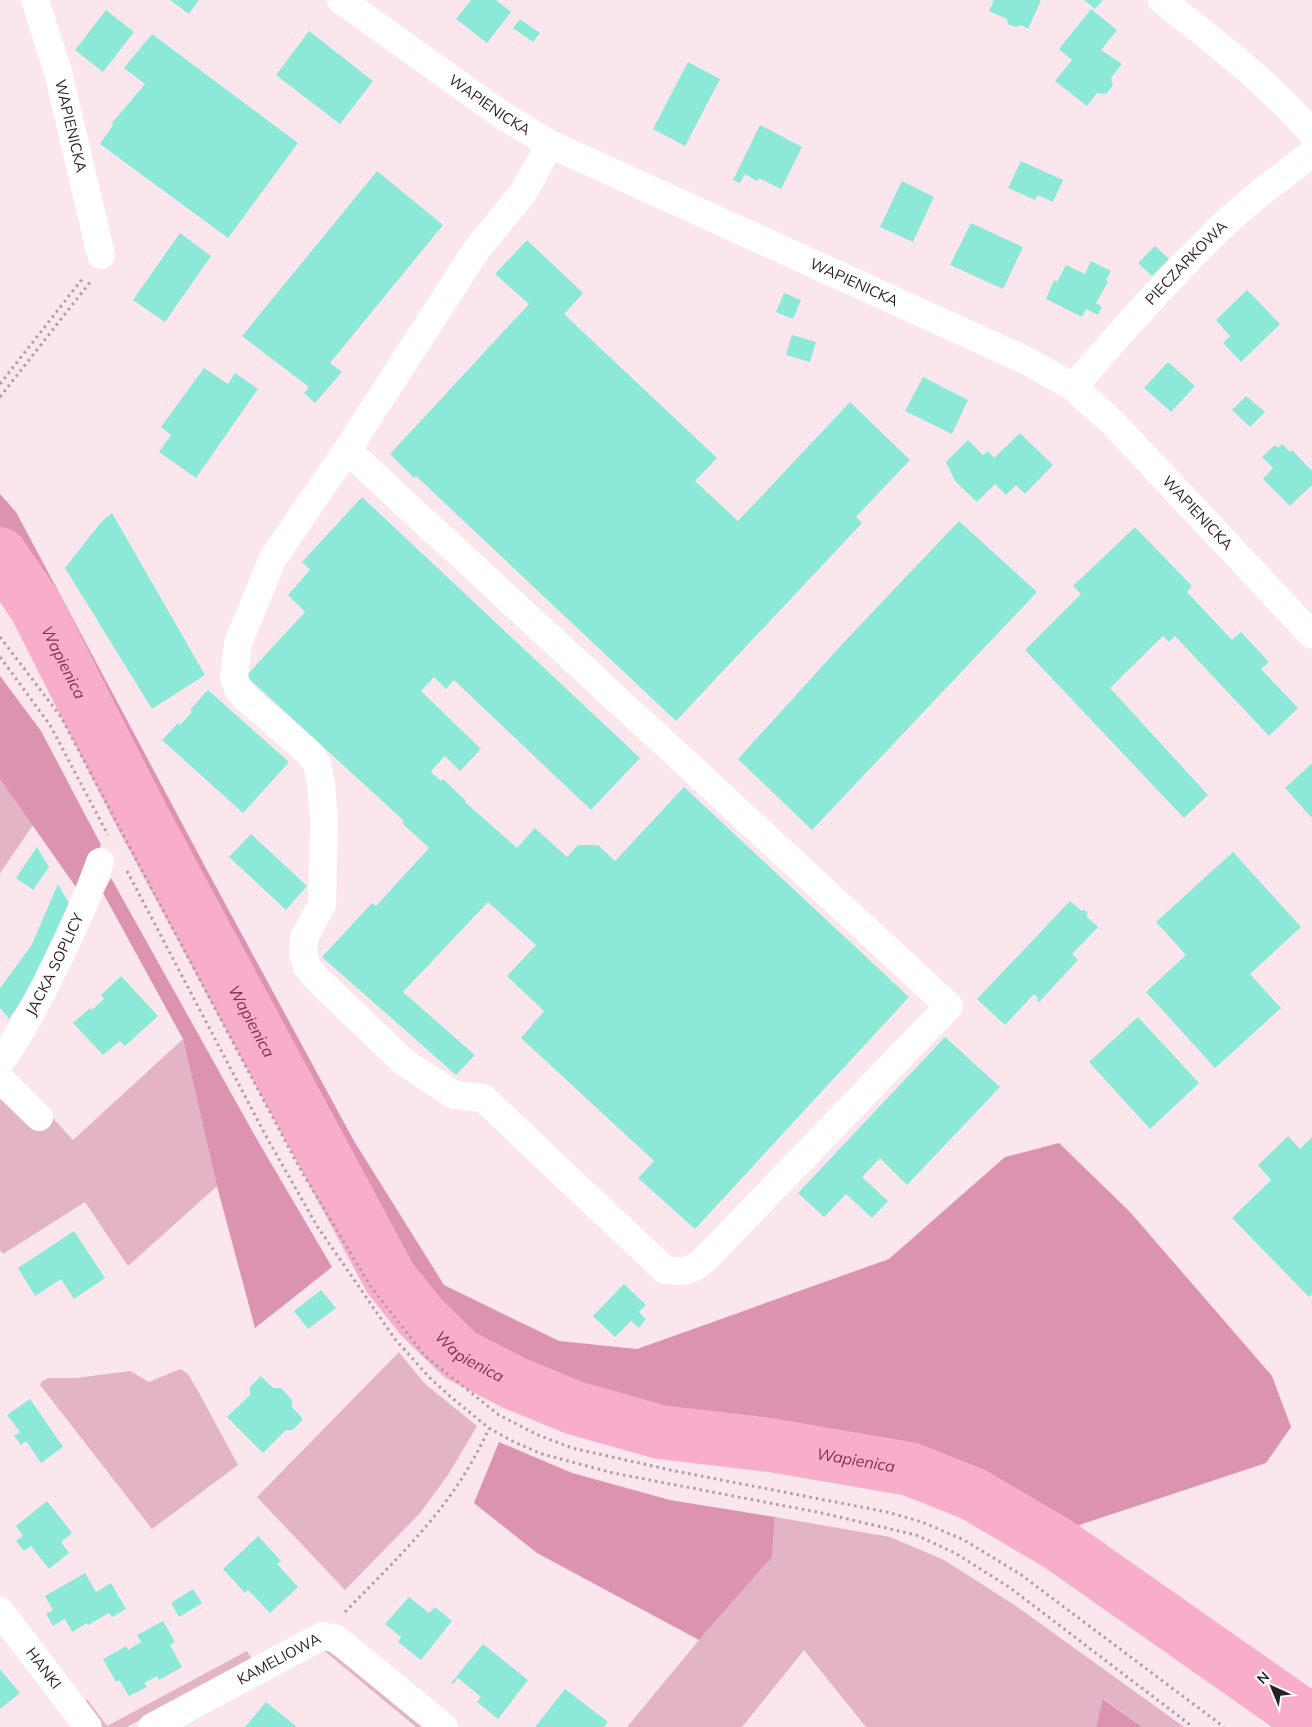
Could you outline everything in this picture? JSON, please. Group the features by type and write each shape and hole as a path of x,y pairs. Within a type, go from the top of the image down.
{"street":[{"name":"WAPIENICKA","path":"35,0 58,72 101,255"},
{"name":"WAPIENICKA","path":"341,0 502,115 550,144 1027,361 1073,387 1113,423 1312,635"},
{"path":"1162,0 1233,58 1291,109 1312,133"},
{"path":"347,450 950,1006 698,1266 682,1272 665,1270 483,1098 454,1095 405,1063 319,981 307,967 302,953 304,938 322,904 324,820 317,764 306,751 246,698 238,689 234,677 234,664 238,643 273,558 347,450 477,249 523,193 550,144"},
{"name":"PIECZARKOWA","path":"1073,387 1154,296 1213,235 1240,210 1312,154"},
{"name":"JACKA SOPLICY","path":"0,1062 24,1025 87,900 112,857"},
{"path":"0,1079 39,1117"},
{"name":"HANKI","path":"0,1611 88,1727"},
{"name":"KAMELIOWA","path":"156,1726 322,1636 334,1638 444,1727"}],"path":[{"path":"0,384 101,255"},
{"path":"0,397 104,265 101,255"},
{"path":"0,637 61,717 299,1167 371,1287 425,1356 499,1415 538,1436 572,1448 675,1471 887,1512 922,1522 964,1540 1020,1574 1224,1727"},
{"path":"0,657 50,725 112,857 317,1226 395,1339 430,1378 489,1428 542,1454 613,1473 822,1513 916,1535 955,1553 1009,1587 1193,1727"},
{"path":"322,1636 430,1524 459,1484 489,1428"}],"shaded area":[{"path":"0,494 16,512 354,1141 444,1285 559,1341 637,1349 889,1259 1005,1157 1059,1143 1130,1212 1272,1376 1291,1427 1266,1463 1067,1529 986,1481 899,1445 827,1440 666,1417 579,1398 514,1374 468,1344 427,1309 389,1250 250,994 99,703 42,601 0,538"},
{"path":"0,676 41,731 101,845 78,890 0,779"},
{"path":"0,779 33,825 0,873"},
{"path":"111,878 259,1143 332,1267 255,1328 217,1186 183,1039 103,893"},
{"path":"183,1039 217,1186 128,1266 85,1202 3,1254 0,1250 0,1096 48,1113 73,1140"},
{"path":"399,1352 424,1383 477,1426 448,1475 420,1513 345,1590 257,1497"},
{"path":"180,1369 188,1374 238,1465 152,1529 40,1385 42,1381 49,1378 76,1378 130,1371 149,1382"},
{"path":"499,1442 572,1473 670,1500 775,1517 772,1557 699,1640 537,1553 474,1503"},
{"path":"775,1517 890,1537 944,1560 1016,1606 1184,1727 1142,1727 1104,1699 1096,1727 866,1727 804,1650 742,1727 627,1727 699,1640 772,1557"},
{"path":"322,1649 328,1649 429,1727 416,1727"},
{"path":"247,1651 251,1658 127,1727 100,1727 85,1704 87,1699 107,1726"},
{"path":"1103,1699 1142,1727 1096,1727"}],"building":[{"path":"170,0 199,0 189,14"},
{"path":"471,0 496,0 511,12 487,43 456,19"},
{"path":"994,0 1041,0 1028,29 1021,25 1016,27 1008,24 1007,19 989,11"},
{"path":"1084,0 1103,0 1095,9"},
{"path":"1091,9 1117,30 1101,50 1122,64 1111,78 1113,85 1106,94 1097,93 1087,106 1055,81 1072,60 1059,49"},
{"path":"106,10 134,32 103,72 75,50"},
{"path":"520,19 540,33 533,42 513,28"},
{"path":"309,31 373,81 340,124 276,75"},
{"path":"152,34 298,143 228,238 100,144 113,125 112,123 145,84 124,68"},
{"path":"688,62 720,79 685,146 653,129"},
{"path":"760,125 802,147 781,189 759,178 757,181 745,174 740,183 733,180"},
{"path":"1021,161 1063,180 1053,202 1038,195 1035,200 1008,188"},
{"path":"377,171 443,225 330,363 342,372 315,403 304,393 309,387 242,336"},
{"path":"902,181 934,197 913,242 880,227"},
{"path":"971,223 1023,247 1003,289 950,265"},
{"path":"180,233 211,256 165,322 133,300"},
{"path":"527,240 583,293 564,314 717,458 695,481 738,521 850,402 910,460 856,517 862,523 676,721 416,476 414,478 390,454 529,304 495,274"},
{"path":"1155,246 1169,259 1152,276 1138,263"},
{"path":"1091,261 1111,271 1106,280 1108,282 1096,303 1102,307 1098,315 1086,309 1082,317 1046,299 1054,280 1057,282 1066,265 1085,274"},
{"path":"1247,290 1280,324 1241,362 1223,343 1230,336 1216,320"},
{"path":"784,293 801,300 793,319 776,312"},
{"path":"792,335 816,342 810,362 786,355"},
{"path":"1168,362 1195,386 1171,412 1144,388"},
{"path":"204,368 228,384 235,373 258,389 196,478 159,452 171,435 161,427"},
{"path":"923,377 968,400 952,434 905,411"},
{"path":"1246,396 1265,412 1250,427 1232,410"},
{"path":"1020,433 1053,465 1025,494 1016,485 1006,495 995,484 977,502 955,481 946,462 968,440 983,455 988,451 994,458"},
{"path":"1282,444 1290,452 1292,450 1312,471 1312,485 1290,506 1263,479 1273,468 1262,457 1275,445 1278,448"},
{"path":"362,497 640,758 591,810 454,680 446,689 434,677 421,691 481,749 460,771 445,756 431,771 432,773 441,781 443,779 465,802 517,848 535,828 567,857 578,845 598,845 615,861 684,787 909,997 695,1229 638,1178 654,1161 521,1038 544,1011 507,976 536,945 488,902 403,992 475,1055 456,1075 322,957 372,903 376,906 429,848 402,823 404,821 246,676 305,612 288,595 310,570 302,562"},
{"path":"112,513 205,675 152,709 65,568 102,521"},
{"path":"959,521 1037,592 812,830 738,759 846,640"},
{"path":"1135,527 1192,586 1187,592 1232,640 1241,632 1269,662 1261,669 1298,708 1269,736 1175,636 1169,642 1163,636 1110,688 1208,795 1184,818 1025,650 1081,594 1073,586"},
{"path":"208,690 289,762 243,813 162,740 178,723 180,725 192,712 190,710"},
{"path":"1312,763 1312,818 1285,788"},
{"path":"251,834 307,886 286,910 229,857"},
{"path":"37,847 49,867 33,890 16,878"},
{"path":"1233,852 1301,927 1250,974 1281,1008 1215,1068 1146,992 1186,955 1156,922"},
{"path":"58,884 70,905 35,981 9,1019 0,1008 0,988 31,946"},
{"path":"1070,901 1082,911 1084,909 1088,914 1086,916 1098,927 1072,954 1078,960 1039,1002 1034,994 1005,1025 977,999"},
{"path":"121,976 158,1016 125,1046 120,1041 103,1055 73,1023 104,999 101,995"},
{"path":"1138,1017 1199,1083 1150,1129 1089,1062"},
{"path":"945,1037 1000,1087 907,1185 880,1158 862,1177 888,1201 872,1218 846,1194 824,1217 798,1193"},
{"path":"1288,1136 1300,1149 1312,1137 1312,1294 1309,1297 1232,1218 1271,1180 1258,1165"},
{"path":"74,1231 105,1278 74,1299 61,1279 35,1296 18,1268"},
{"path":"624,1284 646,1305 639,1312 646,1319 639,1328 631,1321 615,1337 593,1316"},
{"path":"321,1290 336,1308 308,1329 294,1311"},
{"path":"261,1376 273,1388 281,1388 292,1400 292,1407 303,1419 293,1430 286,1430 263,1453 227,1417 250,1395 250,1387"},
{"path":"30,1399 63,1447 41,1463 26,1441 21,1445 14,1436 20,1432 7,1415"},
{"path":"47,1501 72,1533 61,1542 69,1553 49,1569 31,1546 24,1551 16,1541 23,1536 16,1526"},
{"path":"258,1536 281,1561 277,1564 298,1587 270,1613 248,1590 245,1593 223,1569"},
{"path":"85,1573 96,1592 111,1583 126,1609 112,1617 109,1613 72,1632 65,1619 53,1626 46,1614 53,1610 45,1596"},
{"path":"193,1589 202,1603 179,1617 171,1603"},
{"path":"409,1597 429,1613 435,1607 452,1621 421,1660 398,1642 401,1637 385,1624"},
{"path":"163,1621 175,1642 170,1645 182,1667 159,1680 157,1676 144,1683 147,1687 129,1696 119,1680 116,1682 103,1659 126,1646 128,1650 141,1642 137,1635"},
{"path":"483,1644 528,1680 498,1719 477,1702 481,1697 458,1678 453,1684 451,1683"},
{"path":"0,1669 20,1693 0,1709"},
{"path":"565,1689 608,1722 604,1727 535,1727"},
{"path":"266,1702 297,1727 245,1727"}],"waterway":[{"name":"Wapienica","path":"0,554 36,607 138,809 390,1278 421,1317 460,1355 514,1383 575,1408 660,1432 770,1445 910,1469 973,1494 1058,1544 1312,1722"}]}
